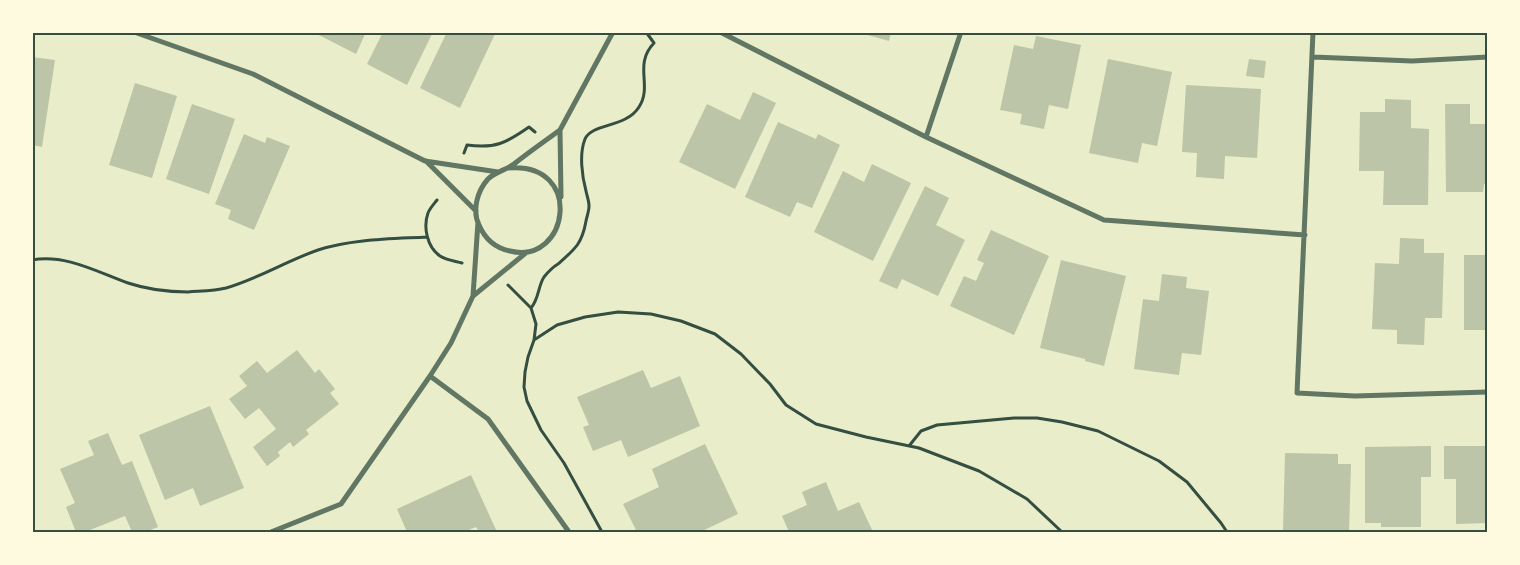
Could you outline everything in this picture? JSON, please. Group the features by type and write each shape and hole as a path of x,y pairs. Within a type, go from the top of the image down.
{"street":[{"path":"134,32 252,74 425,161 498,172"},
{"path":"527,252 514,252 502,249 491,243 483,234 476,211 477,199 481,188 488,179 508,168 560,130 612,32"},
{"path":"720,32 926,137 1104,220 1305,235"},
{"path":"926,137 961,32"},
{"path":"1313,32 1297,393 1355,396 1488,392"},
{"path":"1313,56 1412,61 1488,57"},
{"path":"474,296 527,252 539,247 549,239 556,229 561,205 560,130"},
{"path":"425,161 476,211"},
{"path":"508,168 532,169 543,174 558,194 561,205"},
{"path":"271,532 341,504 430,376 452,343 474,296 478,222"},
{"path":"430,376 488,419 569,532"}],"path":[{"path":"458,166 467,145 492,146 514,138 529,127 548,139"},
{"path":"560,145 582,157"},
{"path":"448,184 428,214 427,237 437,254 459,262"},
{"path":"32,260 41,258 69,260 130,283 156,289 187,292 224,288 263,274 291,260 327,248 350,243 427,237"},
{"path":"531,308 536,324 534,340 525,372 524,387 527,401 541,430 564,463 602,532"},
{"path":"534,340 557,326 586,317 618,312 651,314 681,321 715,334 742,354 770,384 786,405 816,424 919,448 980,471 1027,499 1062,532"},
{"path":"909,446 921,431 937,425 1014,418 1037,418 1098,431 1159,461 1187,482 1227,532"}],"building":[{"path":"313,32 366,32 356,54"},
{"path":"383,32 433,32 407,85 367,64"},
{"path":"447,32 496,32 460,108 420,88"},
{"path":"857,32 891,32 889,41"},
{"path":"1036,36 1081,45 1068,109 1049,105 1044,129 1020,124 1022,114 1000,110 1014,45 1033,49"},
{"path":"32,57 55,60 42,147 32,145"},
{"path":"1108,59 1172,72 1157,146 1142,143 1138,163 1089,153"},
{"path":"1249,59 1266,61 1264,78 1246,76"},
{"path":"135,83 177,96 152,178 109,165"},
{"path":"1186,85 1261,89 1257,158 1225,156 1224,179 1196,177 1197,153 1182,152"},
{"path":"753,92 776,103 735,189 679,162 707,104 740,120"},
{"path":"1385,99 1411,100 1411,128 1429,129 1428,205 1383,205 1384,171 1359,171 1360,112 1385,112"},
{"path":"192,104 235,119 209,194 166,179"},
{"path":"1445,104 1470,104 1470,124 1488,124 1488,184 1484,184 1483,192 1446,192"},
{"path":"778,122 816,139 818,134 840,145 812,208 797,202 790,217 745,197"},
{"path":"244,134 265,143 267,137 290,146 254,230 228,219 231,210 215,204"},
{"path":"872,164 911,183 873,261 814,232 843,171 864,182"},
{"path":"925,186 949,198 936,225 965,240 938,296 902,279 897,289 879,281"},
{"path":"991,230 1049,256 1014,335 950,306 964,276 976,281 984,263 977,260"},
{"path":"1400,238 1424,239 1424,253 1444,253 1442,318 1425,318 1424,345 1397,344 1397,330 1372,329 1375,263 1399,264"},
{"path":"1464,255 1488,255 1488,330 1464,330"},
{"path":"1061,260 1126,276 1104,366 1085,361 1085,359 1040,348"},
{"path":"1162,274 1187,277 1186,288 1209,291 1201,355 1182,353 1179,375 1134,369 1143,299 1159,301"},
{"path":"297,350 315,373 319,369 335,389 330,393 339,404 306,430 309,434 293,447 290,442 278,452 280,456 267,466 253,447 276,429 259,408 245,419 229,399 247,386 239,376 257,361 267,373"},
{"path":"643,370 651,388 680,376 700,426 628,457 621,440 593,451 583,427 589,425 577,397"},
{"path":"210,406 244,488 200,506 193,488 165,500 139,435"},
{"path":"108,433 122,465 132,461 158,527 145,532 132,532 125,516 85,532 76,532 66,507 75,503 60,469 94,455 88,441"},
{"path":"705,444 738,514 700,532 637,532 623,504 659,487 652,469"},
{"path":"1431,446 1431,477 1421,477 1421,527 1381,527 1381,523 1365,523 1365,447"},
{"path":"1444,446 1488,446 1488,523 1456,524 1456,479 1444,479"},
{"path":"1285,453 1338,454 1338,464 1351,464 1349,532 1283,532"},
{"path":"471,475 497,532 479,532 476,527 464,532 407,532 397,509"},
{"path":"826,482 838,511 859,502 873,532 789,532 782,516 807,505 802,492"}]}
